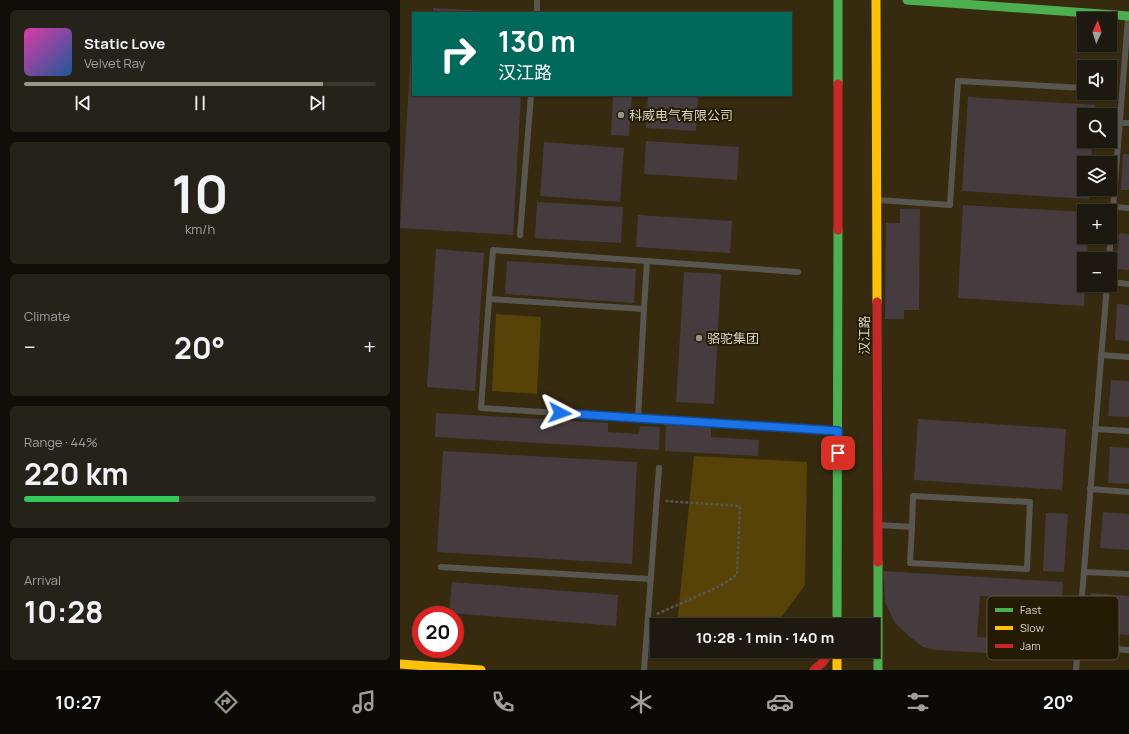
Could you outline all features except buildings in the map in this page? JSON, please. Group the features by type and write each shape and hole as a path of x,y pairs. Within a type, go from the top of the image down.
{"main road":[{"name":"汉江路","path":"837,618 838,0"},
{"name":"汉江路","path":"876,0 878,618"},
{"path":"907,0 1129,16"},
{"path":"880,648 887,663"},
{"path":"814,670 826,658"},
{"path":"837,658 837,670"},
{"name":"汉江路","path":"878,658 878,670"},
{"path":"400,664 481,670"}],"lane":[{"path":"536,12 538,0"},
{"path":"1113,204 1129,16"},
{"path":"877,200 950,205 958,81 1077,88"},
{"path":"520,235 531,96"},
{"path":"1120,122 1129,123"},
{"path":"1117,207 1129,208"},
{"path":"798,272 493,250 481,408 838,431"},
{"path":"638,418 647,261"},
{"path":"1117,283 1129,284"},
{"path":"1082,596 1106,292"},
{"path":"489,300 644,309"},
{"path":"1101,355 1129,357"},
{"path":"1095,429 1129,431"},
{"path":"644,670 659,468"},
{"path":"1090,489 1129,492"},
{"path":"913,496 1030,502 1026,569 910,563 912,527 913,496"},
{"path":"877,525 912,527"},
{"path":"441,567 651,578"},
{"path":"1084,572 1129,574"},
{"path":"1119,649 1129,650"},
{"path":"1076,670 1077,660"}],"path":[{"path":"648,618 720,586 737,575 740,506 657,501"}],"shaded area":[{"path":"400,0 1129,0 1129,670 400,670"},
{"path":"496,314 541,317 537,394 492,391"},
{"path":"694,456 807,462 805,585 783,615 780,618 678,618"}],"traffic: fast":[{"path":"838,0 838,84"},
{"path":"907,0 1129,16"},
{"path":"837,618 838,230"},
{"path":"878,562 878,670"}],"traffic: slow":[{"path":"876,0 877,302"},
{"path":"837,658 837,670"},
{"path":"400,664 481,670"}],"traffic: jam":[{"path":"838,84 838,230"},
{"path":"877,302 878,562"},
{"path":"814,670 826,658"}],"place":[{"name":"科威电气有限公司","path":"621,115"},
{"name":"骆驼集团","path":"699,338"}],"route":[{"path":"560,413 838,431 838,453"}]}
